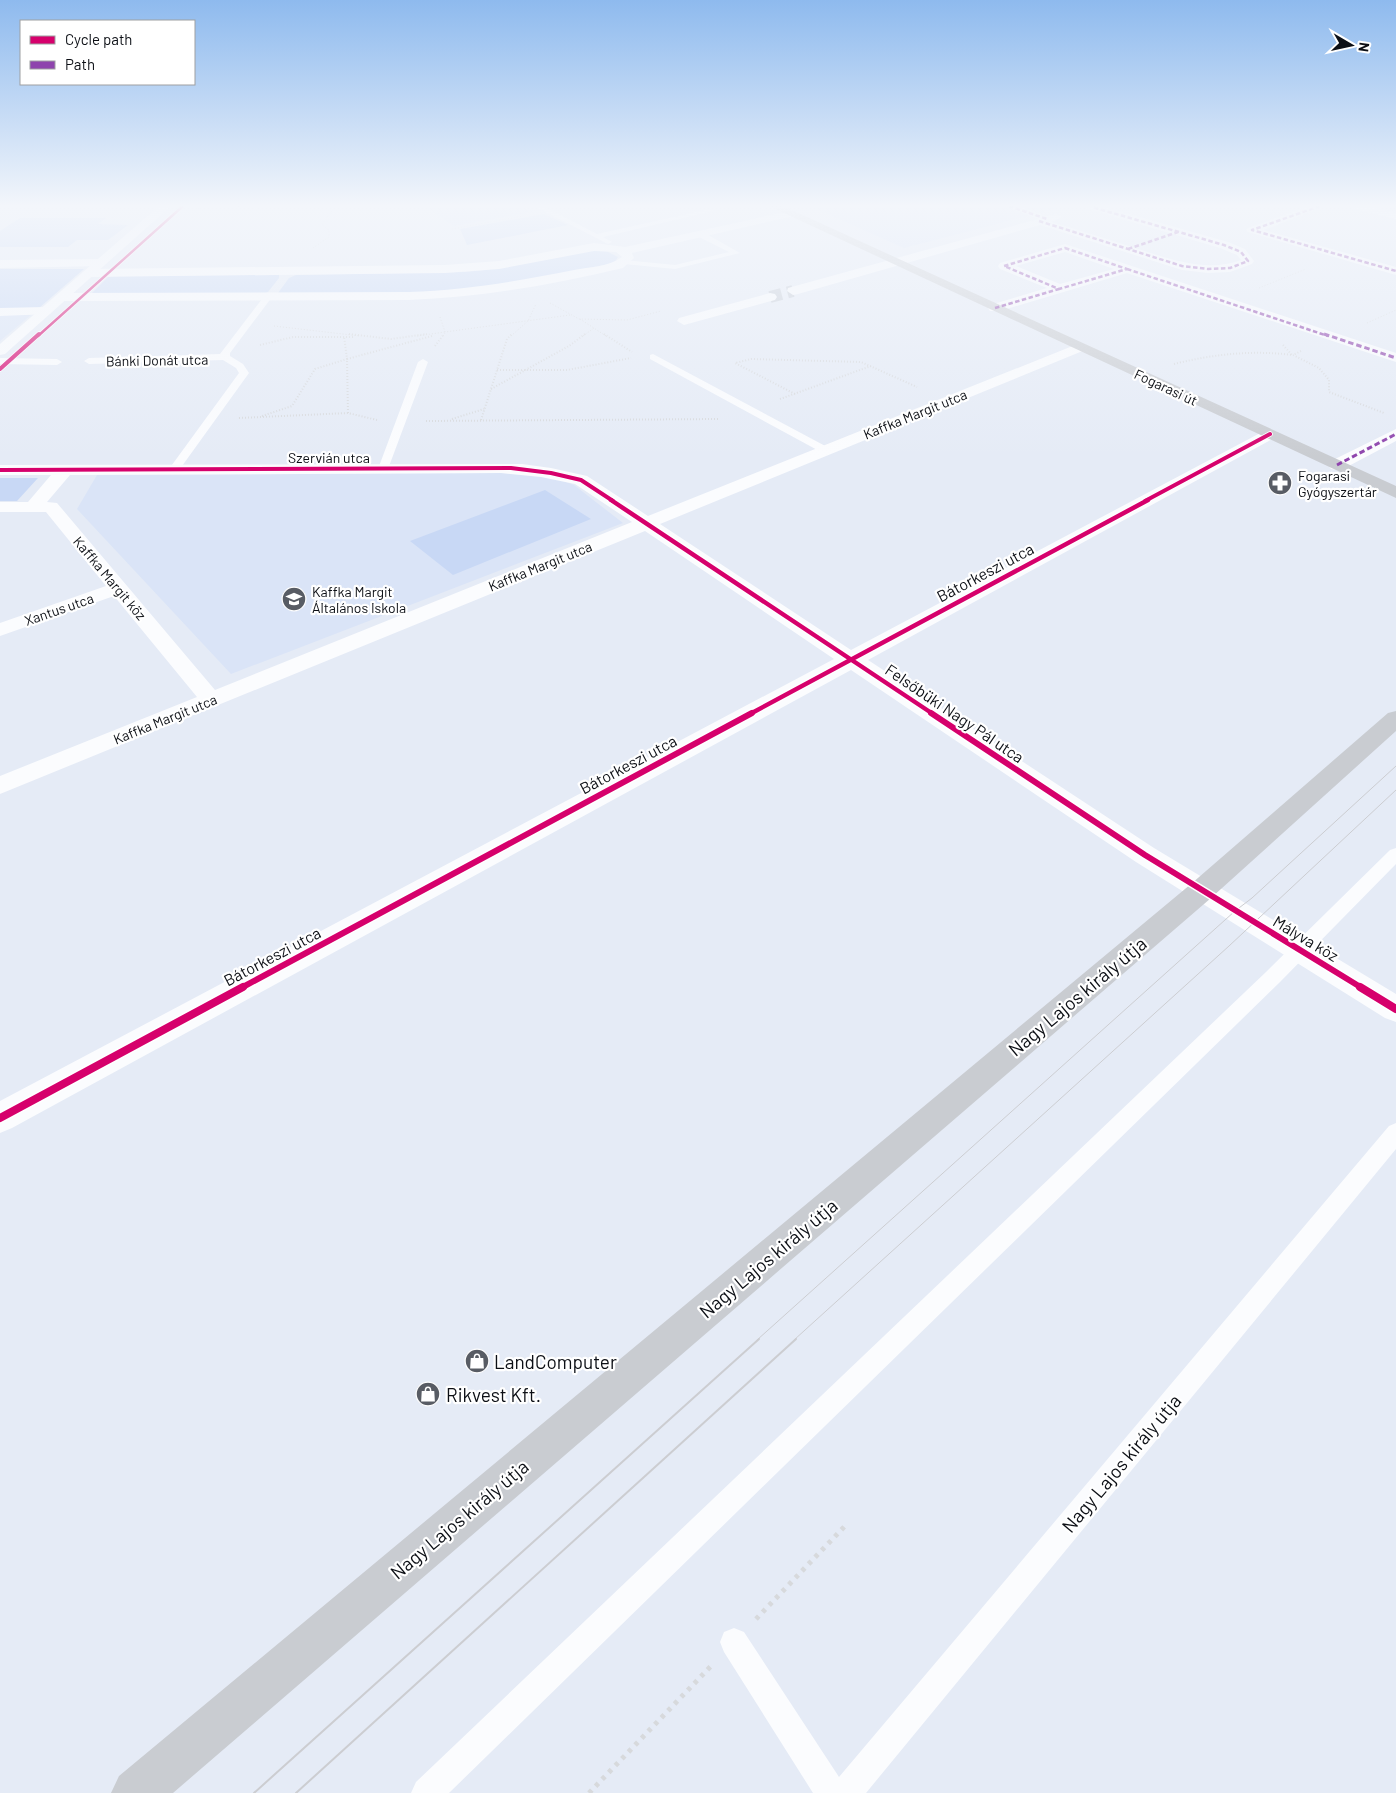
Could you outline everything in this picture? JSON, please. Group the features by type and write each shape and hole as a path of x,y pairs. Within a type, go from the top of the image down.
{"main road":[{"name":"Fogarasi út","path":"955,290 1396,493"},
{"name":"Nagy Lajos király útja","path":"136,1793 1201,891 1396,718"}],"street":[{"path":"0,351 69,290"},
{"path":"268,297 274,290"},
{"path":"62,296 434,296 493,290"},
{"path":"995,308 1055,290"},
{"path":"1190,290 1396,358"},
{"path":"684,321 770,297"},
{"path":"0,312 44,312"},
{"name":"Kaffka Margit utca","path":"0,786 1080,347"},
{"name":"Bátorkeszi utca","path":"0,1118 1270,434"},
{"path":"1337,465 1396,434"},
{"name":"Szervián utca","path":"0,470 533,469 581,480 644,524"},
{"path":"0,507 33,507 64,471"},
{"name":"Kaffka Margit köz","path":"33,507 51,506 211,700"},
{"name":"Felsőbüki Nagy Pál utca","path":"644,524 1201,891"},
{"name":"Xantus utca","path":"0,630 118,588"},
{"name":"Mályva köz","path":"1201,891 1396,1009"}],"lane":[{"path":"173,470 213,418 244,373 240,366 225,355 268,297"},
{"name":"Bánki Donát utca","path":"89,362 225,355"},
{"path":"654,357 825,450"},
{"path":"0,360 57,362"},
{"name":"Szervián utca","path":"382,470 424,362"},
{"path":"427,1793 1300,951 1396,854"},
{"name":"Nagy Lajos király útja","path":"846,1793 1396,1133"},
{"path":"734,1642 830,1793"}],"path":[{"path":"529,290 639,357"},
{"path":"434,296 445,332"},
{"path":"481,420 507,340 528,322 540,297"},
{"path":"579,319 627,320 663,310"},
{"path":"225,355 293,337 344,336 391,339 570,316"},
{"path":"250,322 344,336"},
{"path":"491,389 569,346 594,328"},
{"path":"257,417 292,406 315,369 445,332"},
{"path":"344,336 347,359 348,413"},
{"path":"1292,356 1333,337"},
{"path":"1137,374 1219,353 1245,350 1292,356 1319,368 1329,380 1329,392 1388,414"},
{"path":"497,370 568,370 639,357 654,357"},
{"path":"795,394 735,363 751,359 861,362 947,400"},
{"path":"213,418 348,413 384,421 725,419 871,366"},
{"path":"447,421 484,409"}],"shaded area":[{"path":"0,290 60,290 39,308 0,308"},
{"path":"95,290 270,290 263,294 94,295 92,293"},
{"path":"280,290 477,290 460,293 278,293"},
{"path":"0,315 31,315 0,341"},
{"name":"Kaffka Margit Általános Iskola","path":"510,473 550,476 574,485 623,523 231,674 77,509 97,475"},
{"path":"0,478 38,478 17,501 0,501"},
{"path":"545,490 591,519 453,575 410,541"}],"tunnel":[{"path":"770,297 793,291"}],"tram line":[{"path":"757,1340 1235,911 1252,898 1396,766"},
{"path":"794,1340 1229,946 1396,790"},
{"path":"254,1793 759,1339"},
{"path":"296,1793 796,1339"}],"marked path":[{"path":"995,308 1055,290"},
{"path":"1189,290 1396,358"},
{"path":"1337,465 1396,434"}],"cycle path":[{"path":"0,369 89,290"},
{"path":"0,1118 1270,434"},
{"path":"0,470 501,468 541,471 581,480 1145,855 1396,1009"}],"place":[{"name":"Fogarasi Gyógyszertár","path":"1280,483"},
{"name":"Kaffka Margit Általános Iskola","path":"294,599"},
{"name":"LandComputer","path":"477,1361"},
{"name":"Rikvest Kft.","path":"428,1394"}]}
